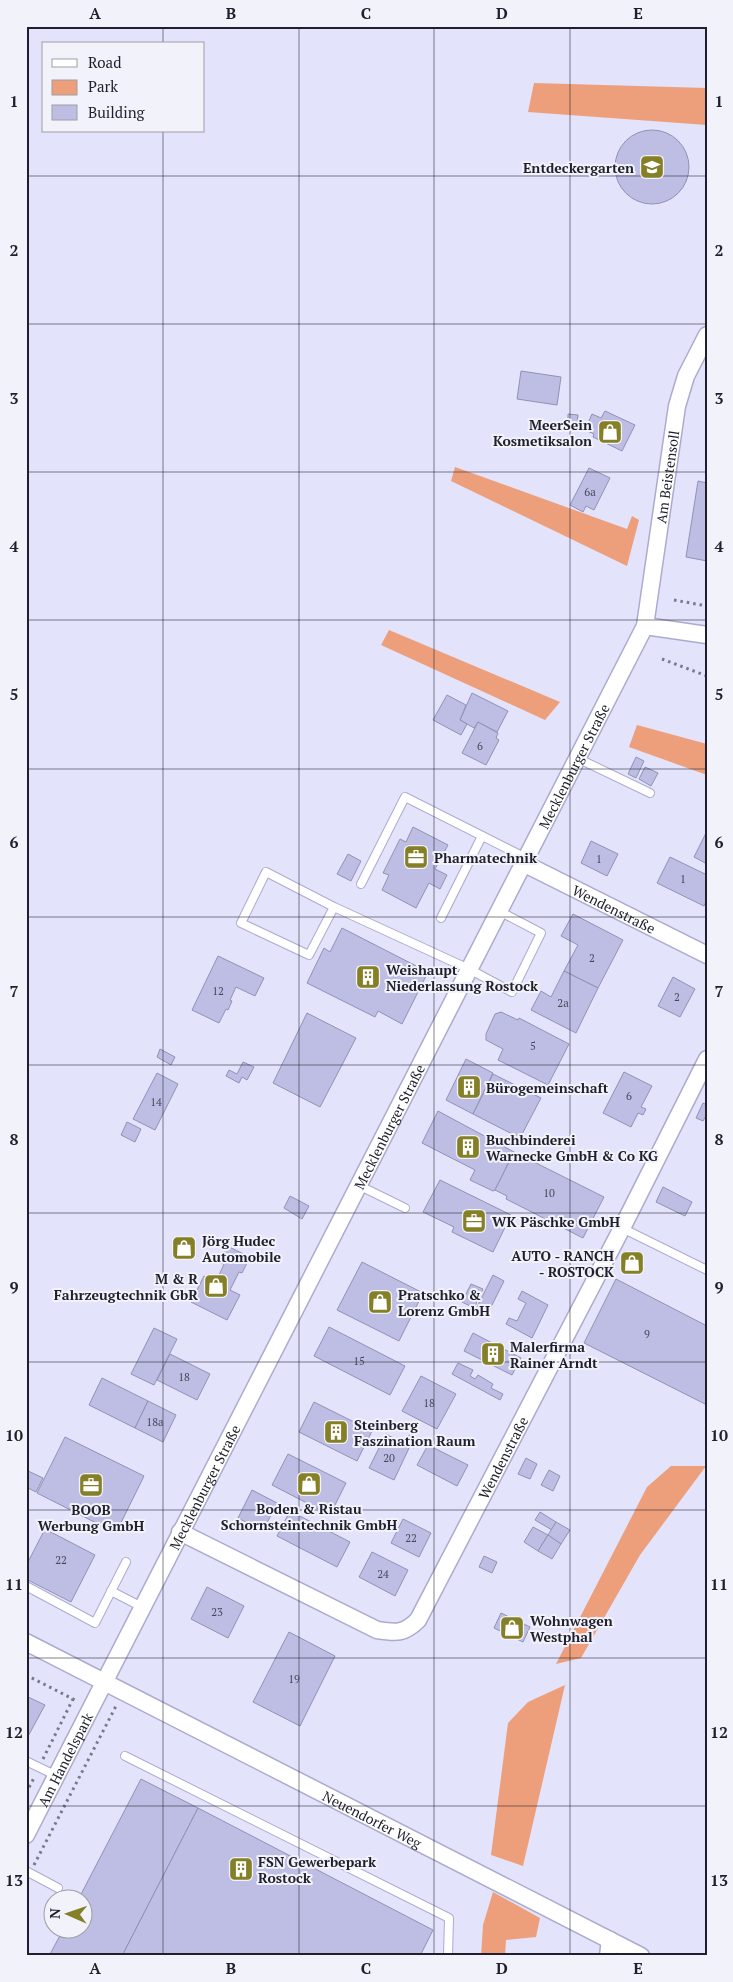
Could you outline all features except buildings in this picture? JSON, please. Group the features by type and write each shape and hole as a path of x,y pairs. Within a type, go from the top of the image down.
{"street":[{"name":"Am Beistensoll","path":"645,626 677,406 686,376 707,335"},
{"path":"645,626 707,635"},
{"name":"Mecklenburger Straße","path":"103,1682 645,626"},
{"name":"Wendenstraße","path":"525,861 707,956"},
{"name":"Wendenstraße","path":"180,1532 377,1630 393,1632 408,1630 418,1620 622,1228 707,1059"},
{"name":"Neuendorfer Weg","path":"26,1642 609,1948 642,1956"},
{"name":"Am Handelspark","path":"26,1835 103,1682"}],"lane":[{"path":"577,758 650,793"},
{"path":"361,884 405,797 482,836 525,861"},
{"path":"441,918 482,836"},
{"path":"334,907 309,955 241,923 266,872 334,907 469,969 512,992 541,933 499,911"},
{"path":"358,1185 404,1208"},
{"path":"622,1228 707,1270"},
{"path":"26,1586 95,1623 126,1562"},
{"path":"111,1591 142,1607"},
{"path":"126,1756 449,1918 448,1956"},
{"path":"26,1761 57,1776"},
{"path":"28,1872 58,1888"}],"path":[{"path":"674,600 707,606"},
{"path":"662,659 707,676"},
{"path":"26,1674 110,1716 28,1872"},
{"path":"26,1793 74,1699"}],"green space":[{"path":"534,83 707,88 707,125 528,112"},
{"path":"455,467 627,529 632,516 639,520 627,566 451,481"},
{"path":"389,630 560,702 545,720 381,645"},
{"path":"637,725 707,744 707,775 629,747"},
{"path":"671,1466 706,1466 640,1555 581,1658 556,1664 647,1487"},
{"path":"565,1685 523,1866 491,1855 508,1723 528,1702"},
{"path":"493,1892 540,1918 536,1937 506,1940 505,1956 481,1956 483,1925"}],"place":[{"name":"Entdeckergarten","path":"652,167"},
{"name":"MeerSein Kosmetiksalon","path":"610,432"},
{"name":"Pharmatechnik","path":"416,857"},
{"name":"Weishaupt Niederlassung Rostock","path":"368,977"},
{"name":"Bürogemeinschaft","path":"469,1087"},
{"name":"Buchbinderei Warnecke GmbH & Co KG","path":"468,1147"},
{"name":"WK Päschke GmbH","path":"474,1221"},
{"name":"Jörg Hudec Automobile","path":"184,1248"},
{"name":"AUTO - RANCH - ROSTOCK","path":"632,1263"},
{"name":"M & R Fahrzeugtechnik GbR","path":"216,1286"},
{"name":"Pratschko & Lorenz GmbH","path":"380,1302"},
{"name":"Malerfirma Rainer Arndt","path":"493,1354"},
{"name":"Steinberg Faszination Raum","path":"336,1432"},
{"name":"Boden & Ristau Schornsteintechnik GmbH","path":"309,1484"},
{"name":"BOOB Werbung GmbH","path":"91,1485"},
{"name":"Wohnwagen Westphal","path":"512,1628"},
{"name":"FSN Gewerbepark Rostock","path":"241,1869"}]}
